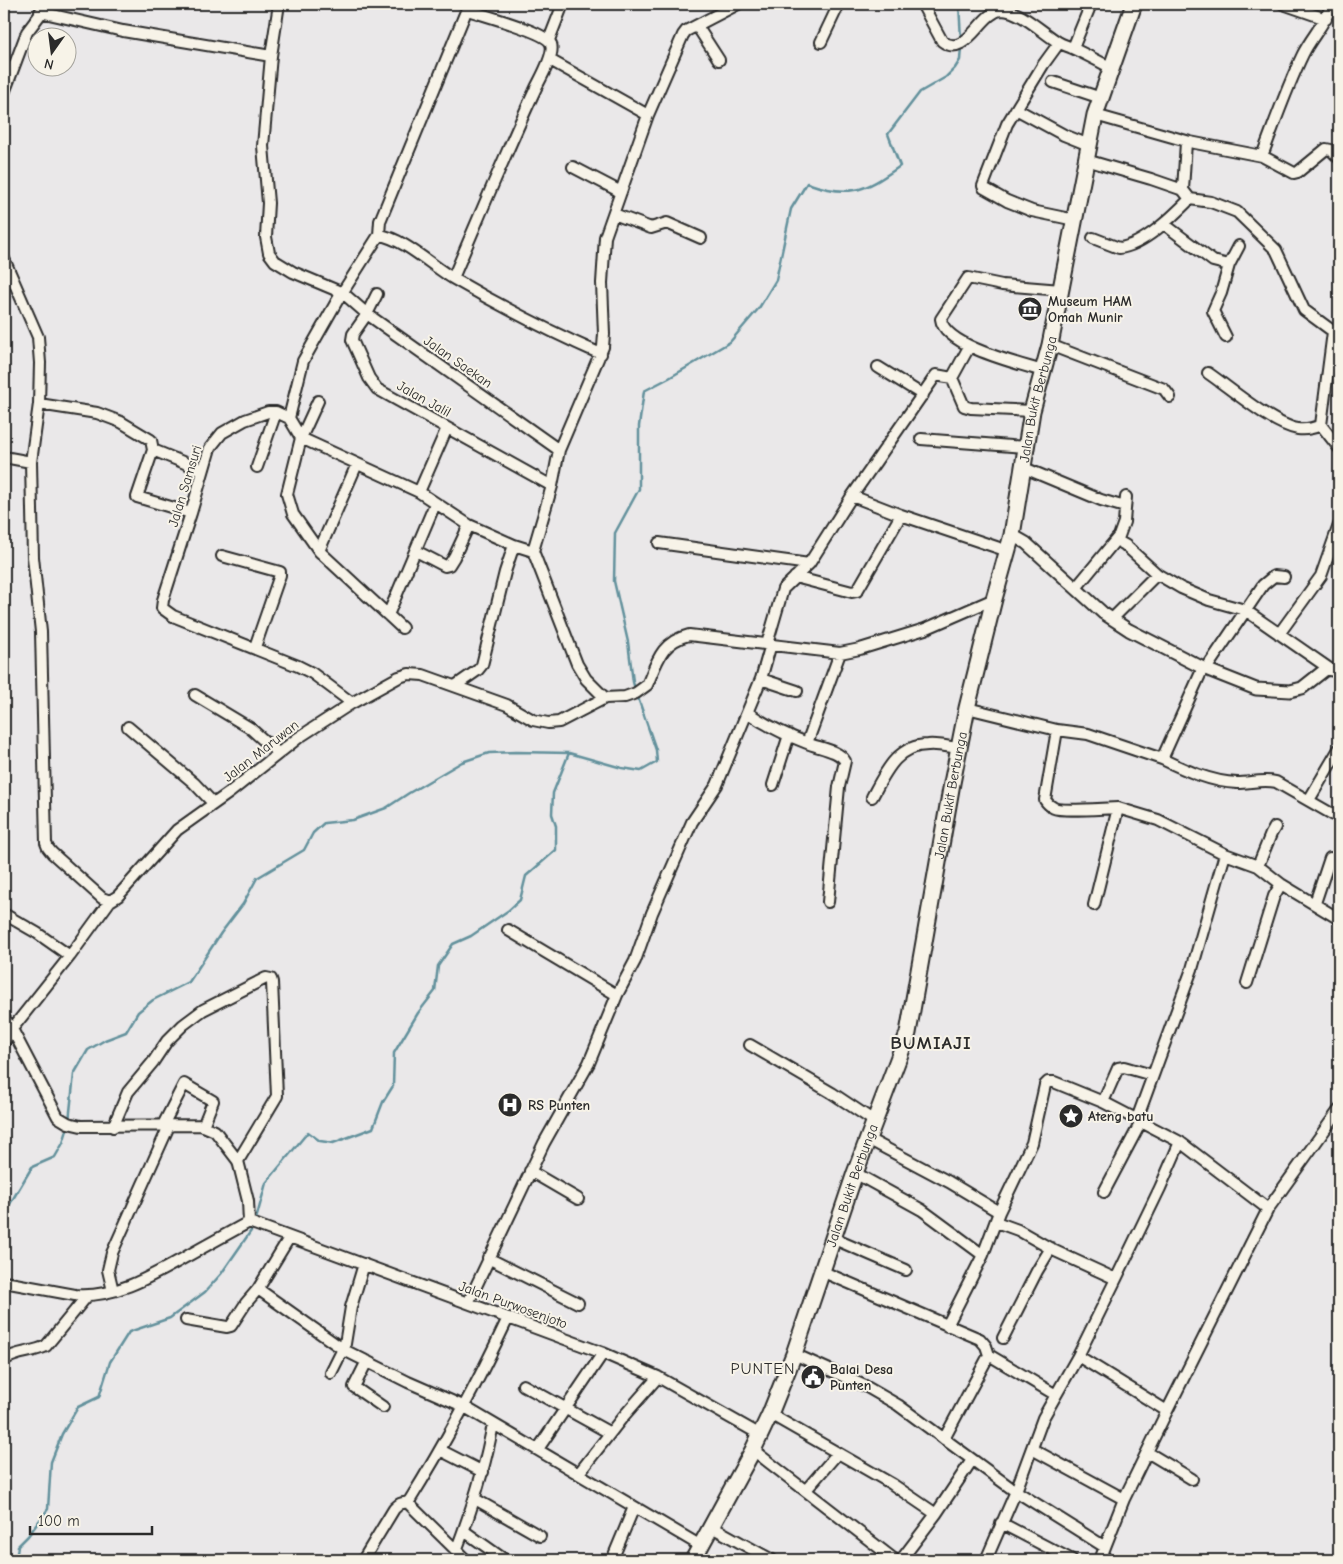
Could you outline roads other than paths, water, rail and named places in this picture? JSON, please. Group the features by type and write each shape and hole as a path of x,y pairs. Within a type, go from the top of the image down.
{"main road":[{"name":"Jalan Bukit Berbunga","path":"693,1560 770,1414 794,1354 855,1173 908,1033 967,708 1012,535 1032,411 1050,345 1094,115 1134,4"}],"street":[{"path":"4,94 27,32 40,12 48,4"},
{"name":"Jalan Saekan","path":"279,4 271,56 263,146 268,203 266,238 269,253 275,261 293,272 343,293 367,314 559,450"},
{"path":"548,40 563,4"},
{"path":"738,4 686,31 680,40 648,115 604,245 602,283 604,334 601,354 559,450 552,486 533,551 577,664 586,679 604,698 626,697 643,690 664,649 669,644 685,636 690,635 840,653 860,649 925,629 994,599"},
{"path":"821,42 839,4"},
{"path":"922,4 942,41 949,44 961,43 992,14 1001,10 1014,14 1036,26 1059,43 1110,67"},
{"path":"1072,48 1091,4"},
{"path":"1282,4 1326,19"},
{"path":"1262,156 1303,55 1312,38 1326,19 1332,4"},
{"path":"289,418 303,361 379,235 380,222 468,7 542,35 552,47 550,60 526,109 453,278"},
{"path":"40,12 123,32 271,56"},
{"path":"697,26 719,60"},
{"path":"1059,43 1043,65 1007,124 983,188 1007,201 1032,211 1075,220"},
{"path":"550,60 648,115"},
{"path":"1053,82 1101,98"},
{"path":"1016,109 1064,135 1089,145"},
{"path":"1094,115 1186,142 1262,156 1294,173 1298,172 1326,149 1331,150 1339,158"},
{"path":"1183,190 1186,142"},
{"path":"1086,160 1183,190 1190,199 1211,202 1237,212 1276,250 1304,310 1336,334 1321,425 1339,448"},
{"path":"572,168 621,192"},
{"path":"1093,238 1121,248 1142,239 1164,224 1190,199"},
{"path":"614,214 651,228 667,223 700,238"},
{"path":"1164,224 1213,261 1230,265"},
{"path":"379,235 392,238 453,278 558,335 601,354"},
{"path":"1226,337 1213,311 1239,246"},
{"path":"4,259 38,337 39,404 31,462 33,557 41,632 47,846 52,853 102,898 110,900"},
{"path":"1043,370 1012,362 969,347 954,337 940,321 967,279 1002,285 1061,290"},
{"name":"Jalan Jalil","path":"377,294 354,334 352,343 374,384 382,392 552,486"},
{"path":"1050,345 1164,389 1170,397"},
{"path":"952,378 969,347"},
{"path":"878,367 923,396"},
{"path":"1208,373 1286,426 1304,430 1321,425"},
{"path":"468,1303 530,1171 588,1064 692,822 717,785 761,679 782,589 810,564 852,496 936,375 952,378"},
{"path":"952,378 964,406 1032,411"},
{"path":"318,400 301,438 287,494 294,514 319,551 402,628"},
{"path":"39,404 97,413 121,422 151,440 153,450 137,497 191,513"},
{"name":"Jalan Samsuri","path":"276,412 268,412 245,420 217,437 210,448 162,608 173,616 255,647 312,673 352,703"},
{"path":"257,467 276,412 289,418 301,438 419,492 469,525 514,545 533,551"},
{"path":"419,492 447,428"},
{"path":"921,440 1025,447"},
{"path":"153,450 202,470"},
{"path":"4,457 31,462"},
{"path":"319,551 357,464"},
{"path":"1022,467 1101,500 1125,502 1124,522 1116,540 1076,588"},
{"path":"852,496 1008,551"},
{"path":"388,615 435,504"},
{"path":"796,577 852,592 857,591 900,514"},
{"path":"416,551 445,566 449,565 469,525"},
{"path":"1279,634 1321,576 1339,525"},
{"path":"1012,535 1026,544 1094,606 1112,619 1156,645 1204,669 1256,689 1290,691 1302,688 1322,671 1334,670"},
{"path":"1116,540 1125,545 1158,574 1181,588 1200,597 1245,610 1334,670"},
{"path":"658,543 810,564"},
{"path":"455,686 478,670 482,664 514,545"},
{"path":"222,556 280,572 255,647"},
{"path":"1112,619 1158,574"},
{"path":"1162,759 1204,669 1263,585 1274,576 1284,577"},
{"path":"807,743 840,653"},
{"name":"Jalan Maruwan","path":"4,1042 110,900 118,896 177,830 229,793 278,753 352,703 399,677 409,674 423,676 455,686 507,705 533,720 541,722 559,722 604,698"},
{"path":"761,679 797,690"},
{"path":"195,696 250,728 278,753"},
{"path":"967,708 1057,730 1096,736 1162,759 1187,771 1226,782 1238,783 1269,780 1276,782 1339,818"},
{"path":"748,713 763,723 839,755 845,761 839,787 828,902"},
{"path":"128,727 194,783 213,803"},
{"path":"1057,730 1045,800 1048,804 1058,810 1118,808 1158,820 1225,854 1258,866 1281,884 1339,919"},
{"path":"773,785 789,735"},
{"path":"872,797 884,775 901,753 910,748 928,744 959,748"},
{"path":"1308,800 1339,749"},
{"path":"1094,905 1118,808"},
{"path":"1258,866 1270,834 1275,827"},
{"path":"1104,1192 1139,1120 1152,1075 1192,969 1225,854"},
{"path":"1315,903 1330,858"},
{"path":"1247,983 1274,896 1281,884"},
{"path":"4,914 37,933 70,956"},
{"path":"508,930 617,995"},
{"path":"113,1127 128,1092 182,1025 203,1010 239,990 269,978 272,982 277,1096 238,1160"},
{"path":"4,1018 58,1116 68,1123 81,1126 113,1127 203,1126 215,1131 238,1160 253,1224 142,1281 113,1291 87,1296 4,1282"},
{"path":"750,1045 832,1093 874,1121"},
{"path":"1103,1102 1118,1068 1124,1067 1152,1075"},
{"path":"947,1326 983,1255 1032,1143 1047,1082 1054,1082 1103,1102 1180,1142 1268,1209"},
{"path":"113,1291 108,1270 112,1253 185,1084 213,1101 203,1126"},
{"path":"1100,1560 1124,1499 1268,1209 1339,1110"},
{"path":"868,1139 949,1182 1018,1230 1116,1279"},
{"path":"986,1560 1016,1491 1044,1418 1078,1356 1116,1279 1180,1142"},
{"path":"530,1171 578,1199"},
{"path":"855,1173 922,1210 983,1255"},
{"name":"Jalan Purwosenjoto","path":"253,1224 603,1353 658,1377 759,1434"},
{"path":"186,1320 229,1327 258,1289 289,1238"},
{"path":"832,1238 906,1270"},
{"path":"1003,1338 1037,1271 1051,1248"},
{"path":"488,1258 578,1303"},
{"path":"331,1373 343,1350 351,1307 364,1264"},
{"path":"821,1271 980,1339 986,1346 989,1355 1056,1395"},
{"path":"258,1289 343,1350 463,1406 701,1546"},
{"path":"4,1360 20,1352 38,1350 46,1346 87,1296"},
{"path":"408,1503 440,1450 485,1368 508,1318"},
{"path":"538,1449 603,1353"},
{"path":"794,1354 865,1386 898,1404 1016,1491 1105,1547"},
{"path":"944,1439 989,1355"},
{"path":"1078,1356 1167,1411"},
{"path":"367,1361 354,1386 383,1407"},
{"path":"578,1473 658,1377"},
{"path":"523,1385 610,1433"},
{"path":"770,1414 892,1484 936,1514"},
{"path":"456,1551 483,1472 493,1424"},
{"path":"1032,1449 1124,1499"},
{"path":"440,1450 483,1472"},
{"path":"752,1450 895,1560"},
{"path":"1147,1452 1192,1479"},
{"path":"806,1490 837,1454"},
{"path":"901,1560 936,1514 972,1460"},
{"path":"475,1499 540,1536"},
{"path":"408,1503 466,1560"},
{"path":"363,1560 394,1509 399,1504 408,1503"},
{"path":"612,1560 634,1507"},
{"path":"1001,1524 1060,1558 1072,1560"},
{"path":"712,1527 772,1560"},
{"path":"464,1531 505,1560"}],"waterway":[{"path":"959,4 961,39"},
{"path":"635,689 628,642 614,581 615,533 639,489 639,426 644,391 730,342 759,308 776,280 791,209 807,183 836,190 860,189 872,184 900,166 888,134 920,92 946,77 955,68 960,60 961,47"},
{"path":"69,1121 74,1074 88,1050 105,1040 126,1032 138,1012 153,1000 189,982 221,933 243,904 257,878 304,850 313,833 324,823 353,820 386,808 462,762 489,753 569,753 622,768 641,771 657,762 656,750 637,695"},
{"path":"255,1223 266,1183 308,1132 320,1141 333,1143 373,1128 383,1102 393,1086 394,1053 418,1013 435,991 438,966 453,944 471,936 509,910 520,900 526,876 556,850 556,826 552,814 553,793 569,753"},
{"path":"4,1214 32,1167 55,1157 63,1143 68,1127"},
{"path":"16,1560 18,1546 48,1509 51,1462 62,1434 78,1407 99,1397 110,1362 129,1332 170,1318 205,1292 221,1274 253,1228"}],"place":[{"name":"Museum HAM Omah Munir","path":"1030,309"},
{"name":"RS Punten","path":"510,1105"},
{"name":"Ateng batu","path":"1071,1116"},
{"name":"Balai Desa Punten","path":"813,1377"}],"district":[{"name":"BUMIAJI","path":"931,1043"},
{"name":"PUNTEN","path":"763,1369"}]}
